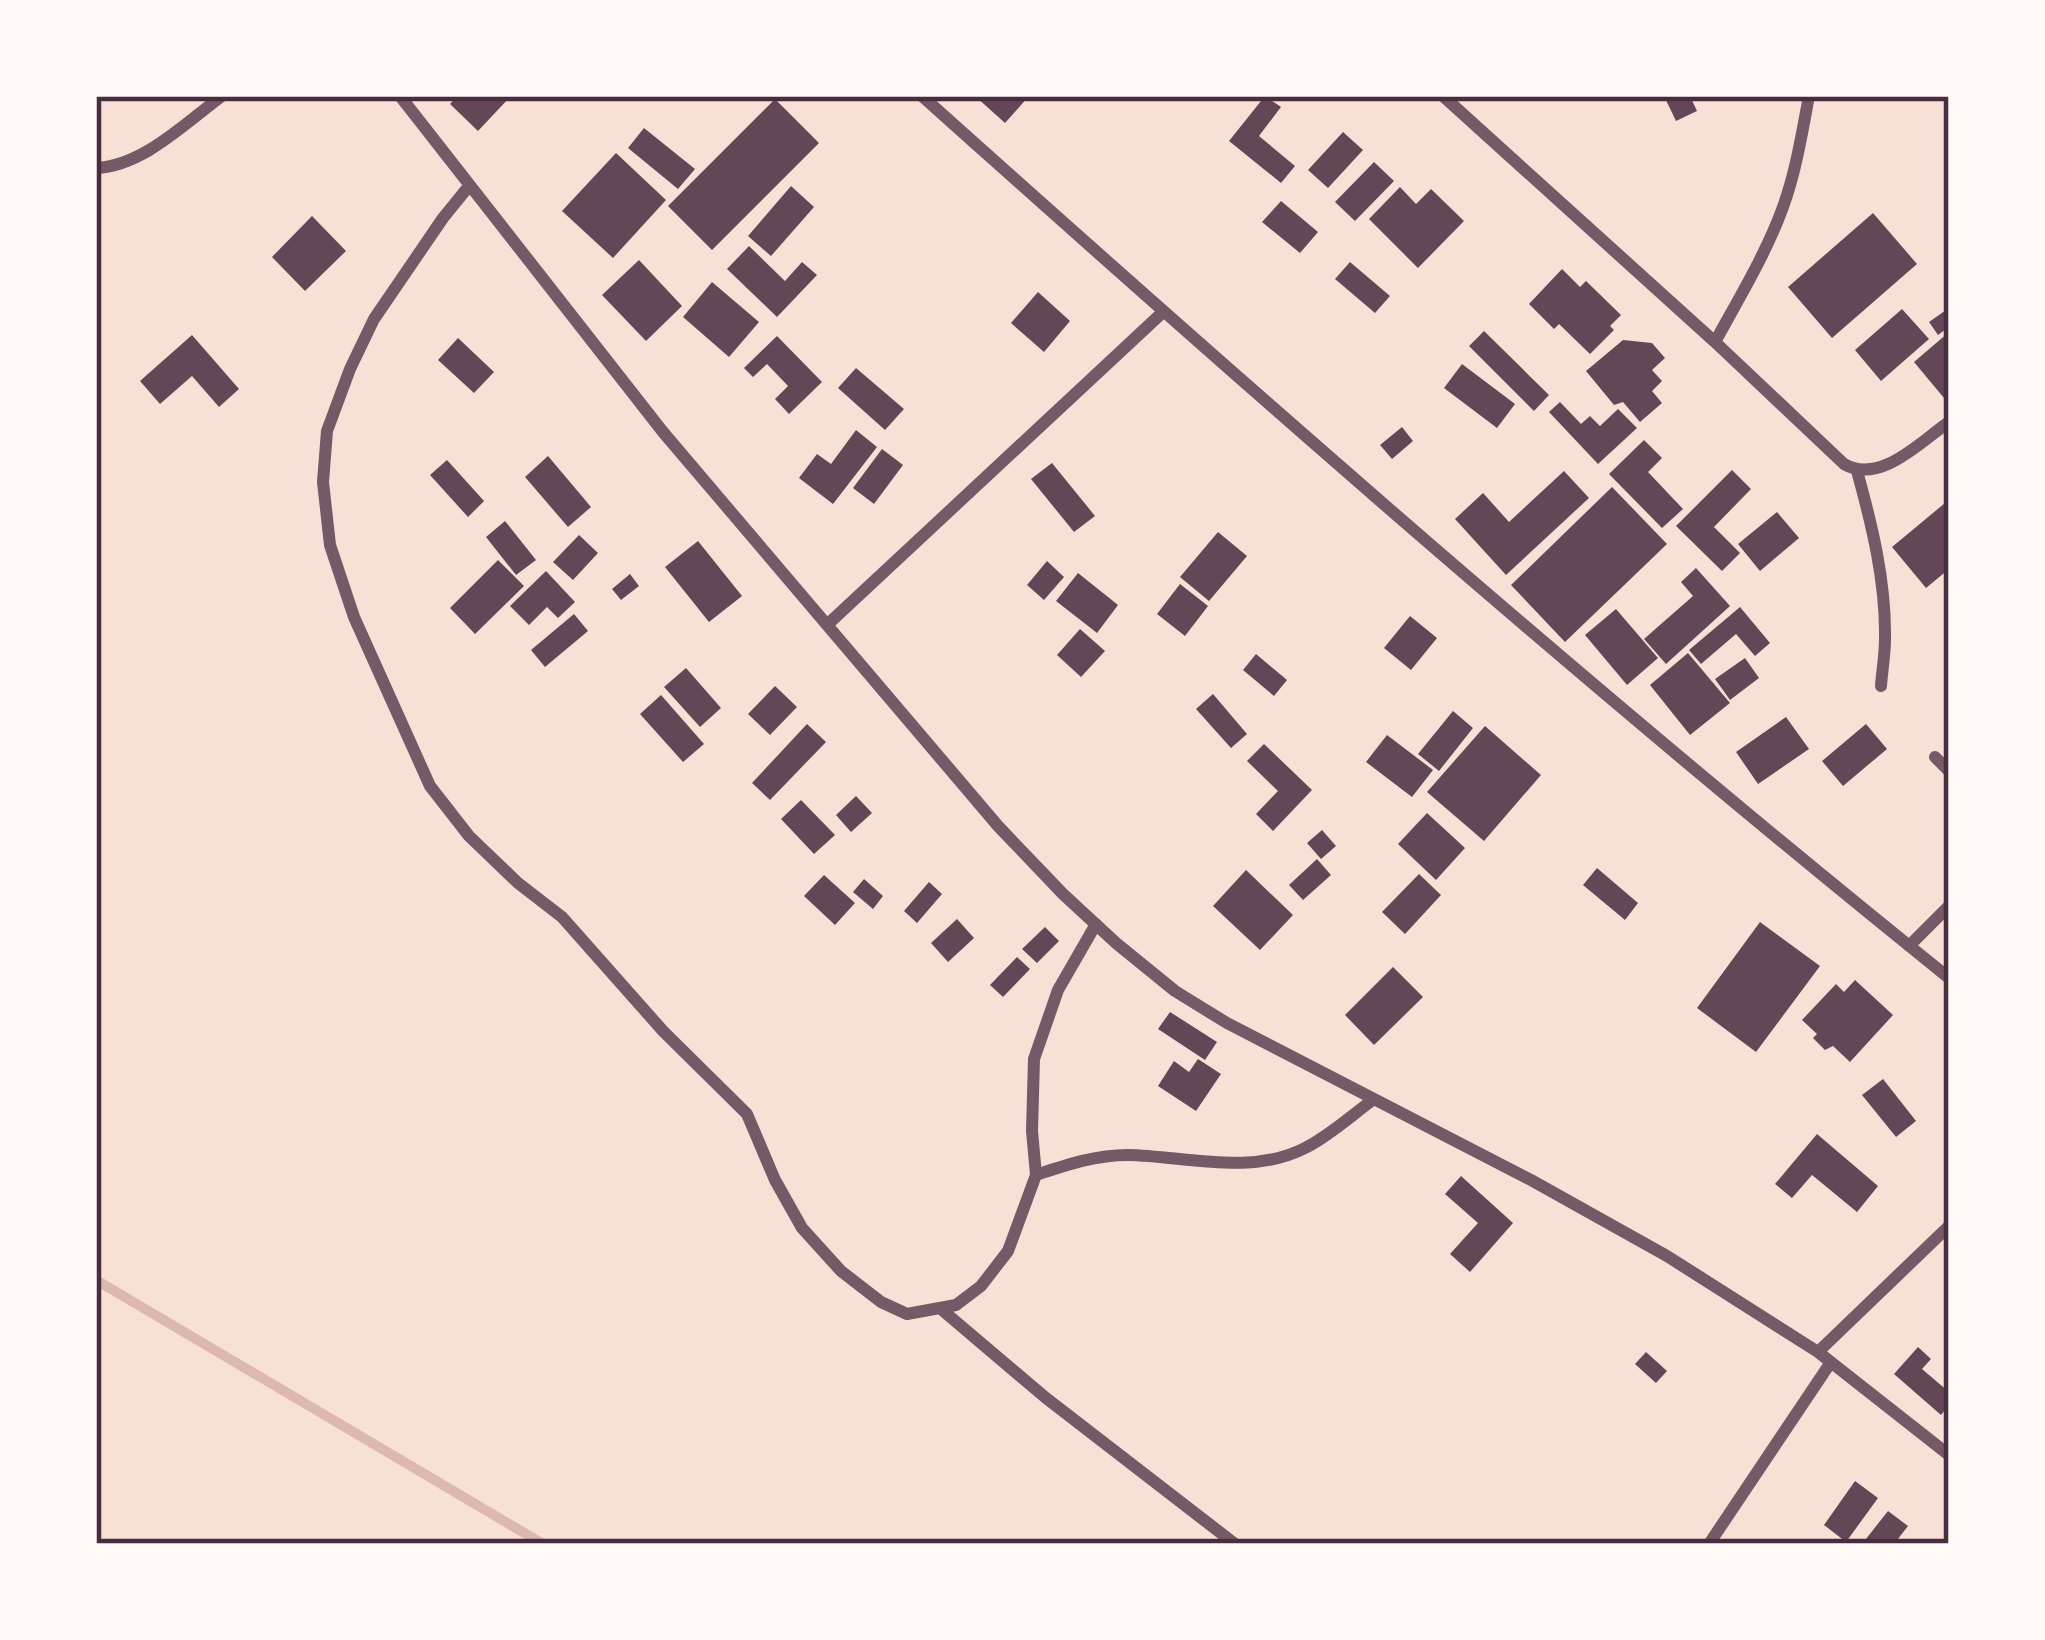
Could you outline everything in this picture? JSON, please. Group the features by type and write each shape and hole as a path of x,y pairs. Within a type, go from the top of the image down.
{"street":[{"path":"96,168 112,167 142,154 222,96"},
{"path":"400,96 663,432 998,826 1096,924 1175,991 1227,1023 1667,1256 1818,1352 1949,1455"},
{"path":"922,96 1528,629 1949,978"},
{"path":"1443,96 1838,459 1857,471 1875,470 1949,422"},
{"path":"1714,342 1783,208 1809,96"},
{"path":"469,186 374,319 327,431 323,482 330,545 354,617 430,786 469,836 562,917 664,1031 747,1114 802,1228 841,1270 881,1302 907,1314 956,1306 981,1286 1008,1251 1036,1175 1034,1058 1058,990 1096,924"},
{"path":"827,625 1163,312"},
{"path":"1857,471 1881,581 1886,639 1881,686"},
{"path":"1935,757 1949,771"},
{"path":"1909,946 1949,906"},
{"path":"1036,1175 1084,1159 1127,1155 1214,1162 1264,1160 1303,1149 1374,1099"},
{"path":"1818,1352 1949,1226"},
{"path":"940,1309 1064,1413 1235,1544"},
{"path":"1708,1544 1831,1362"}],"building":[{"path":"457,96 511,96 478,131 450,104"},
{"path":"975,96 1029,96 1005,123"},
{"path":"1265,96 1281,107 1259,136 1295,166 1281,183 1229,141"},
{"path":"1664,96 1690,96 1697,111 1676,121"},
{"path":"775,99 819,143 712,250 668,206"},
{"path":"644,128 695,169 678,189 628,148"},
{"path":"1343,132 1363,150 1328,188 1308,170"},
{"path":"616,153 666,200 613,258 562,211"},
{"path":"1374,162 1394,181 1355,221 1335,202"},
{"path":"791,186 814,207 771,256 748,236"},
{"path":"1400,187 1416,204 1431,189 1464,221 1418,268 1369,219"},
{"path":"1281,201 1318,232 1300,253 1262,222"},
{"path":"1873,213 1917,264 1832,338 1788,287"},
{"path":"312,216 346,251 305,291 272,257"},
{"path":"749,246 785,281 802,262 817,275 777,317 727,269"},
{"path":"639,260 682,306 646,341 602,295"},
{"path":"1350,262 1390,296 1375,313 1335,279"},
{"path":"1562,269 1580,287 1586,281 1621,315 1610,326 1614,330 1590,354 1529,304"},
{"path":"712,282 759,322 729,357 683,317"},
{"path":"1038,292 1070,321 1044,352 1011,323"},
{"path":"1949,308 1949,327 1938,335 1929,322"},
{"path":"1902,309 1929,339 1881,381 1855,350"},
{"path":"1484,331 1549,395 1534,411 1469,346"},
{"path":"1949,332 1949,404 1914,362"},
{"path":"192,335 239,389 219,407 192,376 160,404 140,381"},
{"path":"777,336 822,382 789,414 775,399 788,386 767,364 753,377 744,368"},
{"path":"458,338 494,372 474,393 438,360"},
{"path":"1623,340 1652,343 1665,358 1652,370 1662,381 1652,391 1662,403 1640,422 1623,402 1614,405 1586,371"},
{"path":"1462,364 1515,404 1497,428 1444,388"},
{"path":"856,368 904,409 885,430 838,388"},
{"path":"1560,402 1581,424 1590,416 1600,426 1618,409 1637,428 1598,464 1549,412"},
{"path":"1402,427 1413,441 1392,459 1380,445"},
{"path":"856,430 877,447 833,504 799,478 817,454 831,464"},
{"path":"1644,440 1662,458 1648,472 1683,509 1662,528 1609,474"},
{"path":"882,449 903,465 874,504 853,488"},
{"path":"548,456 591,507 568,527 525,477"},
{"path":"447,460 484,501 468,517 430,475"},
{"path":"1052,463 1095,516 1074,532 1031,479"},
{"path":"1732,470 1751,489 1714,527 1740,553 1722,571 1676,526"},
{"path":"1564,471 1589,498 1506,575 1455,519 1483,493 1509,522"},
{"path":"1612,487 1667,544 1565,642 1511,585"},
{"path":"1945,503 1949,507 1949,569 1926,588 1892,547"},
{"path":"1777,512 1799,538 1760,571 1738,544"},
{"path":"505,521 536,560 516,575 486,537"},
{"path":"1218,532 1247,556 1209,601 1180,577"},
{"path":"579,535 598,553 573,580 553,562"},
{"path":"698,541 742,596 709,622 665,567"},
{"path":"498,560 524,586 475,634 450,608"},
{"path":"1047,561 1064,577 1044,600 1027,585"},
{"path":"1696,568 1730,606 1666,664 1644,639 1693,596 1681,582"},
{"path":"546,571 575,602 558,618 547,607 529,625 510,606"},
{"path":"1078,573 1118,605 1097,633 1056,601"},
{"path":"630,574 639,586 621,600 612,589"},
{"path":"1180,584 1208,606 1185,636 1157,614"},
{"path":"1740,607 1770,643 1755,656 1736,634 1701,664 1689,650"},
{"path":"1616,609 1658,658 1627,685 1585,635"},
{"path":"574,614 588,631 545,667 531,650"},
{"path":"1410,616 1437,638 1411,670 1384,648"},
{"path":"1080,629 1105,651 1081,677 1057,655"},
{"path":"1688,653 1730,703 1690,735 1650,685"},
{"path":"1256,654 1287,680 1274,696 1243,670"},
{"path":"1745,658 1759,678 1730,700 1715,679"},
{"path":"686,668 721,708 700,727 664,687"},
{"path":"775,686 797,707 770,735 748,714"},
{"path":"1213,694 1247,734 1231,748 1196,709"},
{"path":"661,695 704,744 683,762 640,714"},
{"path":"1453,711 1473,728 1439,771 1418,754"},
{"path":"1786,717 1809,749 1758,784 1736,752"},
{"path":"807,724 826,742 770,800 752,783"},
{"path":"1866,724 1887,749 1843,786 1822,761"},
{"path":"1485,726 1541,775 1484,841 1427,792"},
{"path":"1387,735 1433,770 1412,797 1366,762"},
{"path":"1264,744 1312,790 1273,831 1256,814 1278,791 1247,761"},
{"path":"856,796 872,813 851,832 836,815"},
{"path":"801,800 835,835 814,854 781,819"},
{"path":"1427,813 1465,848 1436,880 1398,844"},
{"path":"1322,830 1336,846 1321,859 1307,843"},
{"path":"1317,859 1331,875 1303,900 1289,885"},
{"path":"1597,868 1638,903 1625,920 1583,885"},
{"path":"1246,870 1293,915 1260,950 1213,906"},
{"path":"1419,874 1441,895 1405,934 1382,912"},
{"path":"824,875 855,903 835,925 804,896"},
{"path":"864,879 883,896 873,909 853,892"},
{"path":"929,882 942,894 917,923 904,911"},
{"path":"957,919 974,938 948,962 931,943"},
{"path":"1760,922 1820,966 1756,1052 1697,1008"},
{"path":"1045,927 1059,941 1037,963 1022,949"},
{"path":"1017,957 1030,969 1003,997 990,985"},
{"path":"1393,967 1423,997 1374,1045 1345,1015"},
{"path":"1855,980 1893,1015 1850,1062 1833,1046 1825,1050 1802,1020 1836,984 1844,992"},
{"path":"1170,1012 1217,1042 1205,1060 1158,1029"},
{"path":"1198,1059 1221,1074 1196,1111 1158,1086 1174,1061 1189,1072"},
{"path":"1883,1079 1916,1121 1896,1137 1862,1095"},
{"path":"1817,1134 1878,1186 1857,1212 1812,1175 1792,1198 1775,1184"},
{"path":"1461,1176 1513,1223 1470,1272 1450,1254 1478,1223 1445,1194"},
{"path":"1918,1347 1931,1359 1922,1369 1949,1392 1949,1405 1941,1415 1894,1374"},
{"path":"1646,1352 1667,1371 1656,1383 1635,1364"},
{"path":"1855,1481 1878,1498 1846,1542 1824,1525"},
{"path":"1888,1511 1908,1526 1894,1544 1862,1544"}],"waterway":[{"path":"96,1280 543,1544"}]}
